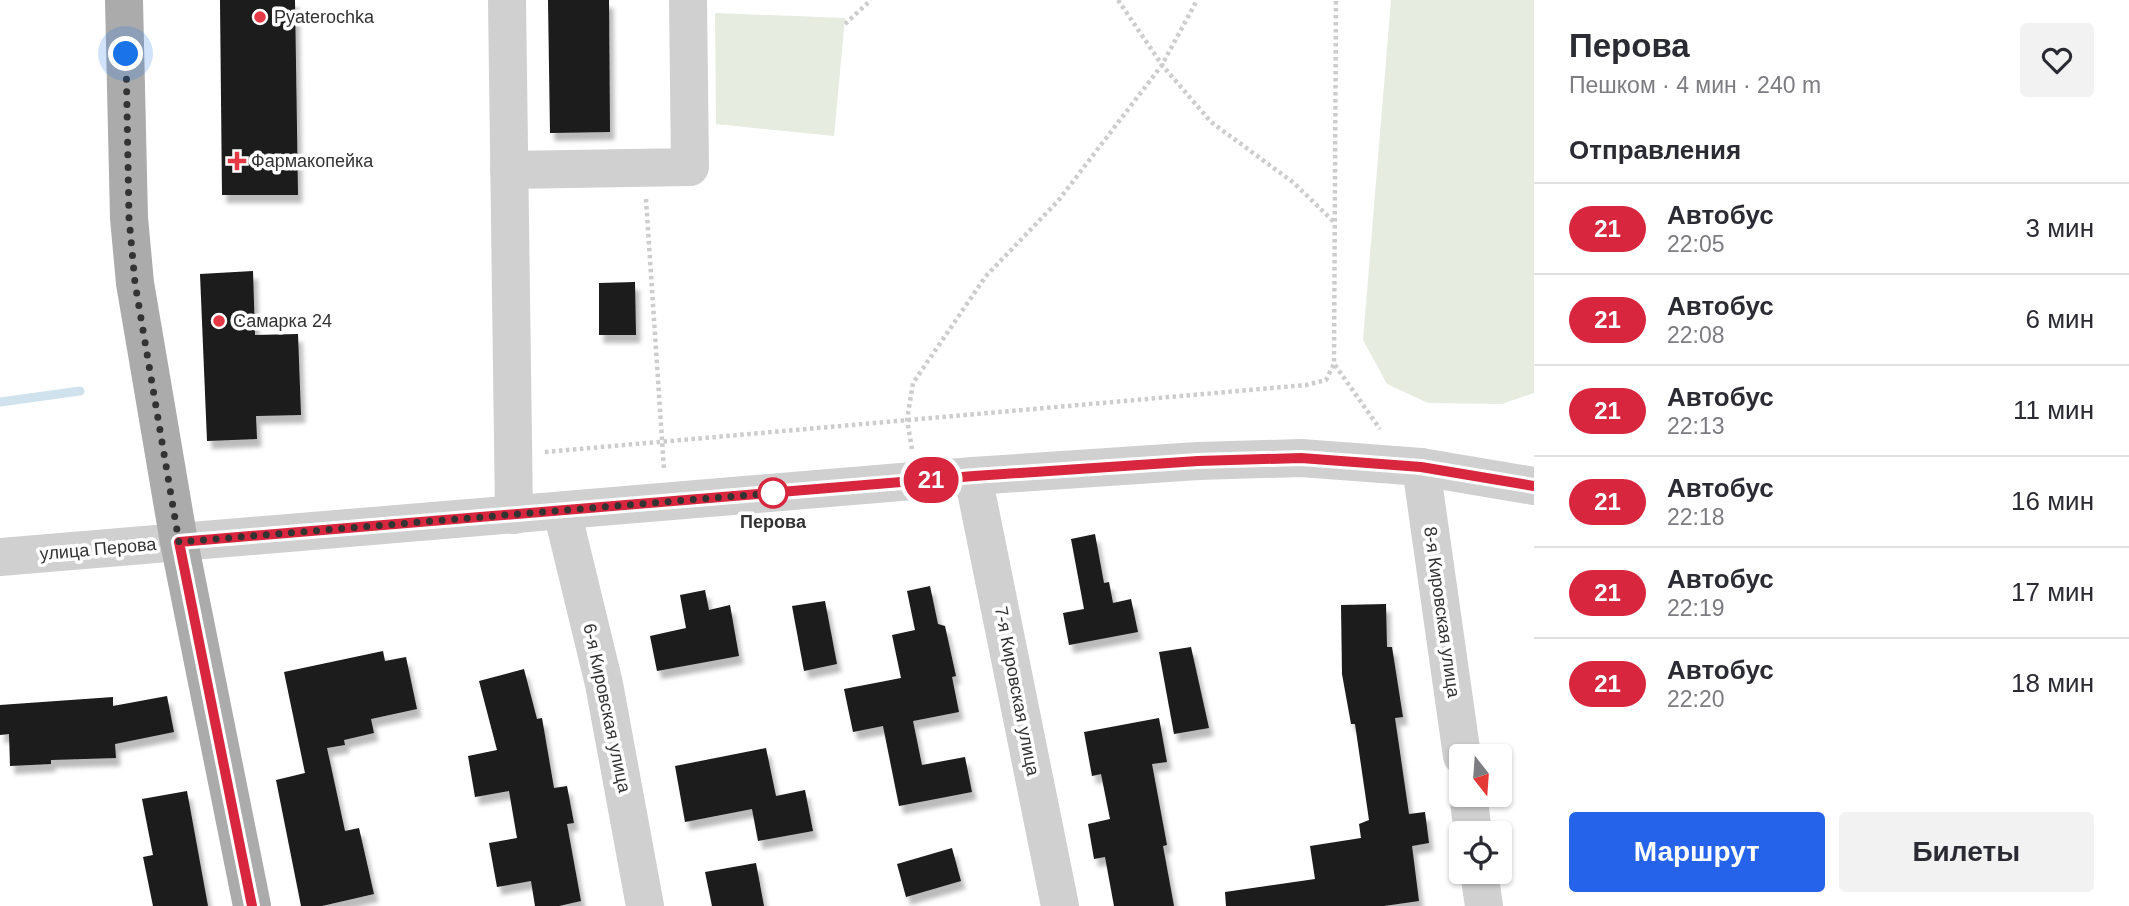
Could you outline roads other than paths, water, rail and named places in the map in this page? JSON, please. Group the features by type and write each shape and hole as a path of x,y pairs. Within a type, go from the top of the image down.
{"main road":[{"path":"124,0 129,218 134,270 179,542 252,906"}],"street":[{"path":"507,0 514,515"},
{"path":"509,170 690,167 688,0"},
{"name":"улица Перова","path":"0,557 974,476 1198,461 1301,458 1421,467 1534,486"},
{"name":"8-я Кировская улица","path":"1421,467 1460,744"},
{"name":"7-я Кировская улица","path":"974,476 1060,906"},
{"name":"6-я Кировская улица","path":"562,511 604,684 645,906"},
{"path":"1481,884 1484,906"}],"waterway":[{"path":"0,402 80,391"}],"place":[{"name":"Pyaterochka","path":"260,17"},
{"name":"Фармакопейка","path":"237,161"},
{"name":"Самарка 24","path":"219,321"},
{"name":"Перова","path":"773,493"}]}
